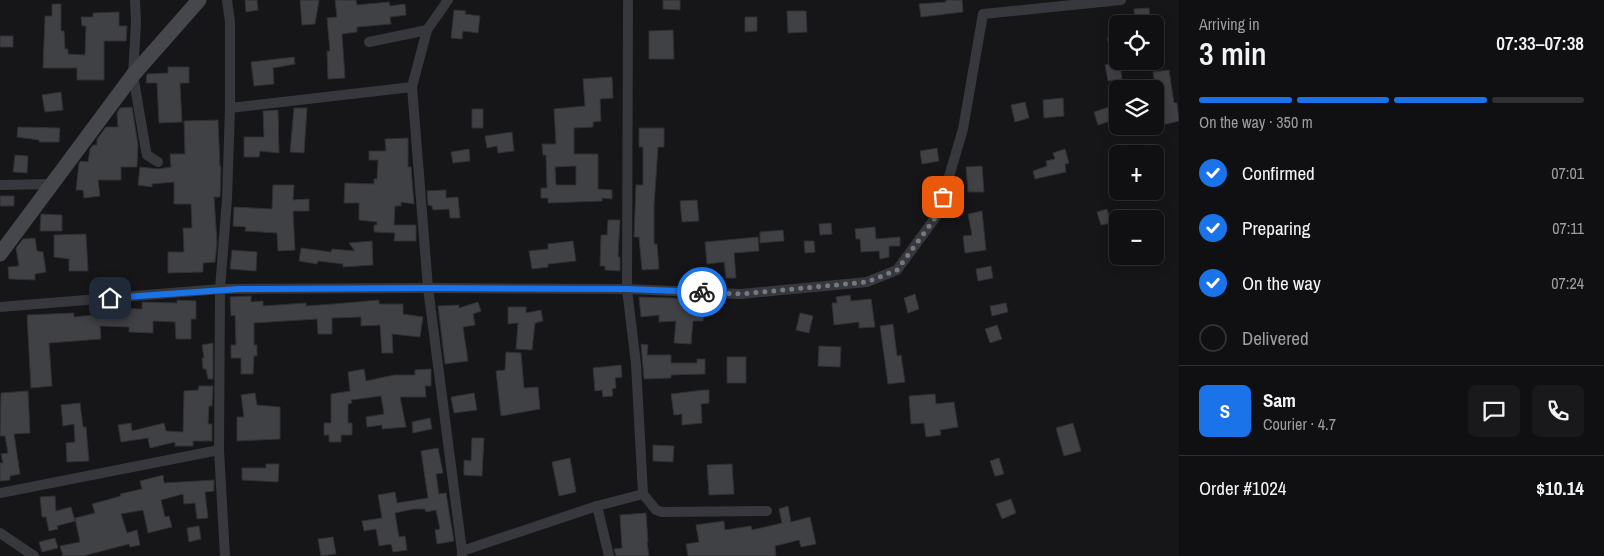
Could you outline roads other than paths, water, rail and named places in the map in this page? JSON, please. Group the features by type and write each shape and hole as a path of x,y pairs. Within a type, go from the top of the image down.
{"street":[{"path":"134,0 136,22 133,75 146,151 148,155 158,162"},
{"path":"0,254 133,75 199,0"},
{"path":"225,556 219,450 220,289 227,199 230,108 230,22 227,0"},
{"path":"448,0 427,30 412,87 428,288 462,554 598,506 643,494"},
{"path":"628,0 627,289 636,364 643,494 656,510 662,512 767,512"},
{"path":"0,307 220,289 627,289 741,294 867,282 897,270 938,214 962,129 983,14 1121,0"},
{"path":"369,42 427,30"},
{"path":"230,108 412,87"},
{"path":"0,185 52,184"},
{"path":"0,493 219,450"},
{"path":"598,506 609,556"},
{"path":"0,533 34,556"}]}
